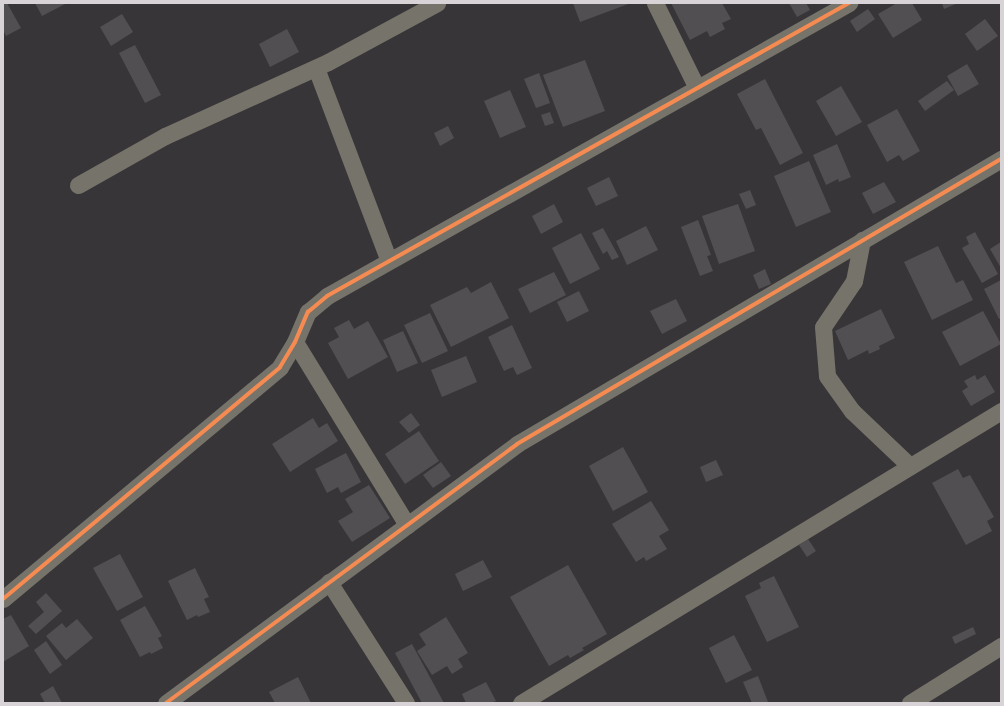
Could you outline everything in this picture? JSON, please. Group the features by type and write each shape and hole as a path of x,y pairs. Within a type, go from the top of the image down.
{"street":[{"path":"78,185 165,136 316,68 437,3"},
{"path":"655,3 697,88"},
{"path":"3,599 280,367 295,342 308,312 327,296 850,3"},
{"path":"316,68 389,261"},
{"path":"166,703 517,444 1001,159"},
{"path":"862,240 854,281 823,327 828,376 852,411 910,466"},
{"path":"295,342 407,525"},
{"path":"521,703 1001,410"},
{"path":"330,582 406,703"},
{"path":"910,703 1001,646"}],"building":[{"path":"3,3 7,3 21,28 6,36 3,30"},
{"path":"35,3 67,3 42,16"},
{"path":"573,3 631,3 580,22"},
{"path":"671,3 722,3 731,19 722,23 725,29 710,37 707,31 690,40"},
{"path":"789,3 806,3 810,10 797,17"},
{"path":"897,3 912,3 922,20 893,38 878,14"},
{"path":"942,3 958,3 944,9"},
{"path":"868,9 875,19 857,32 850,21"},
{"path":"122,14 133,32 111,46 100,27"},
{"path":"985,19 998,36 977,51 965,34"},
{"path":"287,29 299,52 270,67 259,44"},
{"path":"135,45 161,95 145,103 119,53"},
{"path":"585,60 605,111 563,127 543,75"},
{"path":"967,64 979,84 958,96 947,76"},
{"path":"539,73 550,103 536,108 524,79"},
{"path":"765,79 803,153 780,165 761,128 756,130 737,94"},
{"path":"947,81 954,90 925,111 918,101"},
{"path":"841,86 862,122 836,136 816,101"},
{"path":"510,90 526,127 500,138 484,101"},
{"path":"897,109 920,151 903,161 899,155 887,162 867,125"},
{"path":"550,112 554,123 545,126 541,115"},
{"path":"448,126 454,138 440,146 434,133"},
{"path":"837,144 851,177 839,182 838,179 826,185 813,155"},
{"path":"809,161 831,212 796,227 774,176"},
{"path":"609,177 618,196 596,206 587,188"},
{"path":"884,182 896,202 873,214 862,193"},
{"path":"750,190 756,205 746,209 739,194"},
{"path":"554,204 563,222 541,234 532,216"},
{"path":"738,204 755,251 719,264 702,216"},
{"path":"698,220 711,255 707,256 713,271 700,276 681,227"},
{"path":"646,226 658,250 627,265 616,241"},
{"path":"603,228 619,257 612,260 607,251 603,254 592,233"},
{"path":"975,232 998,274 982,283 962,248 969,244 966,237"},
{"path":"581,233 600,269 570,284 552,248"},
{"path":"1001,242 1001,268 990,249"},
{"path":"938,246 956,283 963,280 973,300 932,320 904,262"},
{"path":"765,269 771,284 759,289 753,275"},
{"path":"554,272 566,295 530,313 518,289"},
{"path":"1001,280 1001,318 999,319 984,289"},
{"path":"491,282 509,318 451,347 430,305 467,287 471,293"},
{"path":"579,291 589,311 567,322 557,302"},
{"path":"676,299 687,321 662,334 650,311"},
{"path":"881,309 895,338 879,346 880,349 869,354 868,350 848,360 835,331"},
{"path":"983,311 1001,344 960,366 942,332"},
{"path":"430,313 448,351 422,363 404,325"},
{"path":"349,320 354,329 368,321 388,357 348,379 328,343 339,337 334,328"},
{"path":"512,325 532,368 517,375 513,367 504,371 488,337"},
{"path":"403,331 418,363 397,372 383,340"},
{"path":"466,356 477,382 442,397 431,370"},
{"path":"975,375 977,380 985,375 995,392 971,406 962,391 968,387 964,381"},
{"path":"411,413 420,425 409,433 399,422"},
{"path":"313,418 319,428 327,423 338,441 290,472 272,444"},
{"path":"419,431 439,461 405,484 385,454"},
{"path":"623,447 648,492 613,511 589,466"},
{"path":"346,453 361,482 341,493 338,487 327,493 315,469"},
{"path":"716,460 723,475 706,482 700,467"},
{"path":"441,462 451,476 433,488 423,475"},
{"path":"958,469 963,478 970,475 994,517 987,521 992,531 966,545 932,483"},
{"path":"369,485 390,518 352,542 338,521 353,512 345,499"},
{"path":"651,501 669,530 659,536 667,549 646,561 644,557 636,562 612,524"},
{"path":"808,539 816,551 807,557 799,545"},
{"path":"120,554 143,597 117,611 93,568"},
{"path":"483,560 492,577 463,591 455,574"},
{"path":"568,565 607,634 582,648 584,650 570,658 568,655 549,666 510,597"},
{"path":"195,568 209,597 204,599 210,612 198,617 197,615 187,620 168,581"},
{"path":"774,576 799,627 767,642 745,596 761,588 759,583"},
{"path":"46,593 62,611 36,634 28,626 44,612 36,602"},
{"path":"145,606 162,636 158,638 163,648 151,654 150,652 140,657 120,620"},
{"path":"11,615 29,646 3,662 3,619"},
{"path":"446,617 468,653 458,659 463,667 452,674 447,666 432,675 417,651 426,645 419,634"},
{"path":"77,619 93,638 66,660 46,636 62,623 66,628"},
{"path":"973,627 976,634 955,644 952,637"},
{"path":"734,635 752,670 726,683 709,648"},
{"path":"46,641 62,665 50,674 34,650"},
{"path":"412,644 444,703 422,703 395,653"},
{"path":"758,676 768,702 766,703 752,703 743,682"},
{"path":"298,677 311,703 275,703 269,692"},
{"path":"486,682 496,701 491,703 466,703 462,694"},
{"path":"53,686 62,703 45,703 40,694"}],"cycle path":[{"path":"3,599 280,367 295,342 308,312 327,296 849,3"},
{"path":"166,703 517,444 1001,159"}]}
